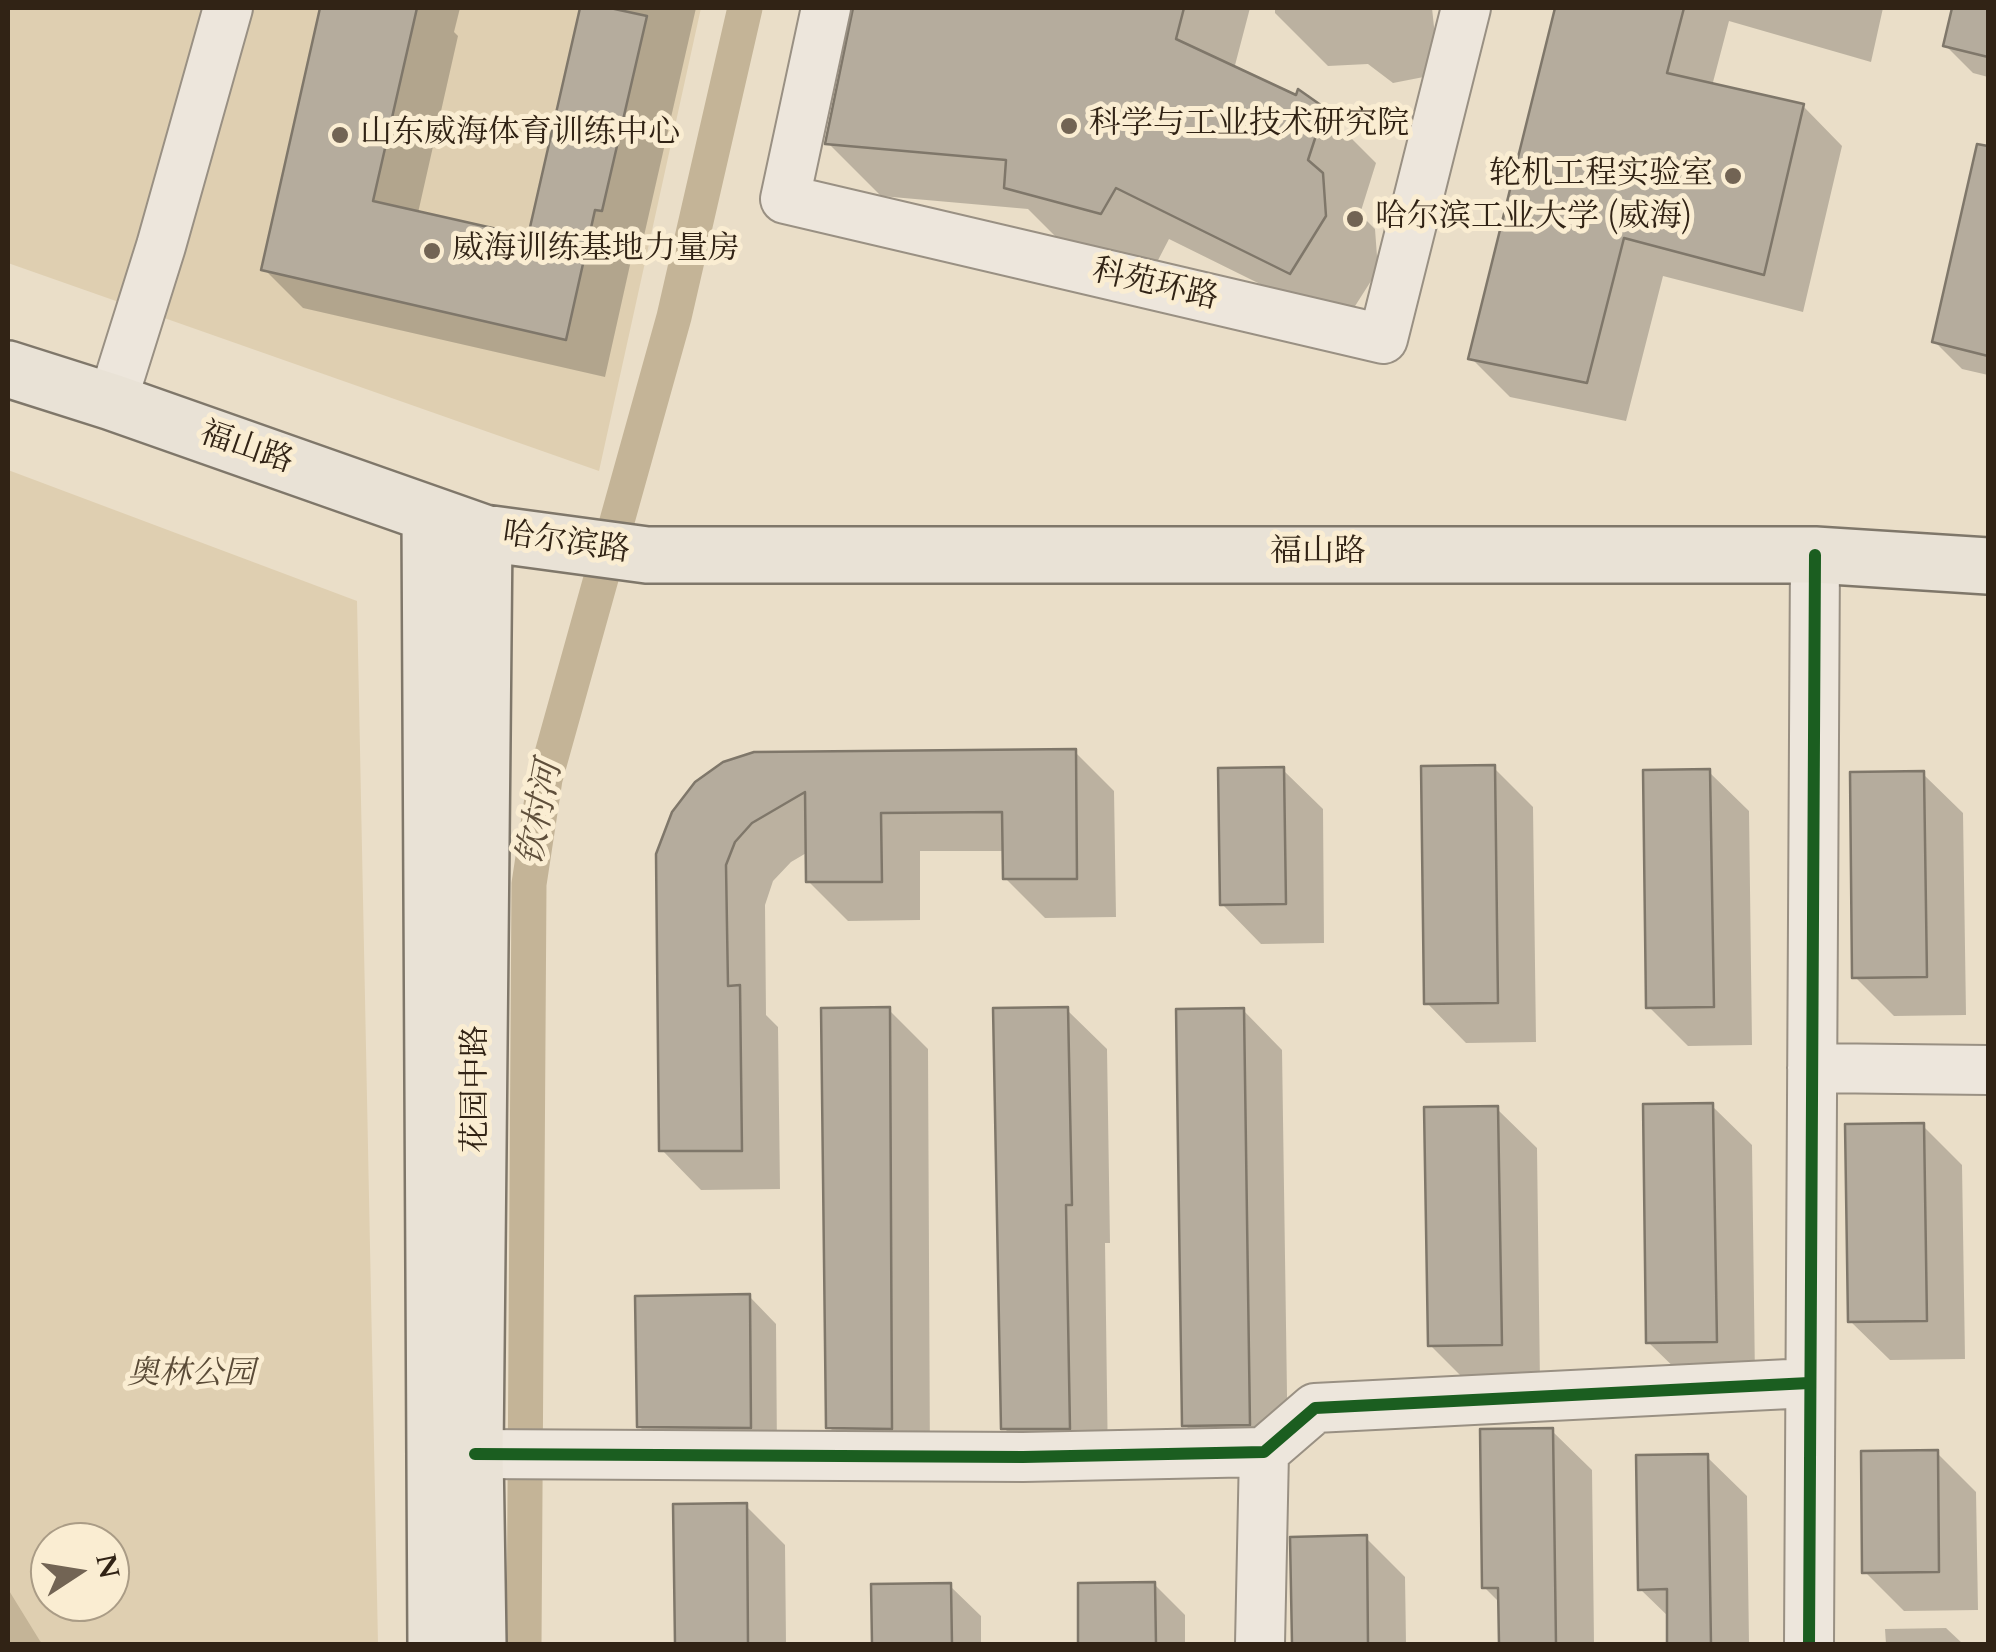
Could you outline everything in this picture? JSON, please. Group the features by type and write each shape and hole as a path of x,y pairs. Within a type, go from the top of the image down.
{"main road":[{"name":"福山路","path":"8,369 484,533"},
{"path":"430,514 436,1644"},
{"name":"哈尔滨路","path":"484,533 647,556"},
{"name":"花园中路","path":"478,1644 490,1454 484,533"},
{"name":"福山路","path":"647,556 1815,556 1988,566"}],"street":[{"path":"112,402 228,8"},
{"name":"科苑环路","path":"826,8 785,199 1383,339 1466,8"},
{"path":"1809,1644 1815,556"},
{"path":"1812,1068 1988,1070"},
{"path":"490,1454 1023,1457 1264,1452 1315,1408 1810,1383"},
{"path":"1260,1644 1264,1452"}],"green space":[{"name":"山东威海体育训练中心","path":"8,8 701,8 599,471 8,263"},
{"name":"奥林公园","path":"8,470 357,601 378,1644 8,1644"}],"shaded area":[{"path":"8,1589 40,1641 43,1644 8,1644"}],"building":[{"path":"320,8 417,8 373,201 528,236 580,8 610,8 647,16 602,211 595,210 566,340 261,270"},
{"name":"科学与工业技术研究院","path":"853,8 1184,8 1176,39 1296,95 1298,89 1325,108 1308,160 1323,173 1326,216 1290,274 1116,188 1101,214 1004,188 1006,160 825,144"},
{"path":"1555,8 1684,8 1667,73 1804,104 1764,275 1624,238 1587,383 1468,359"},
{"path":"1952,8 1988,8 1988,57 1943,46"},
{"path":"1977,144 1988,146 1988,356 1932,342"},
{"path":"1076,749 1077,879 1003,879 1002,812 881,813 882,882 806,882 805,792 752,823 735,842 726,865 728,986 740,985 742,1151 659,1151 656,854 672,812 695,782 723,762 754,752"},
{"path":"1495,765 1498,1003 1424,1004 1421,766"},
{"path":"1284,767 1286,904 1220,905 1218,768"},
{"path":"1710,769 1714,1007 1646,1008 1643,770"},
{"path":"1924,771 1927,977 1852,978 1850,772"},
{"path":"890,1007 892,1429 826,1428 821,1008"},
{"path":"1068,1007 1072,1205 1066,1205 1070,1429 1001,1429 993,1008"},
{"path":"1244,1008 1250,1425 1182,1426 1176,1009"},
{"path":"1713,1103 1717,1342 1646,1343 1643,1104"},
{"path":"1498,1106 1502,1345 1428,1346 1424,1107"},
{"path":"1924,1123 1927,1321 1848,1322 1845,1124"},
{"path":"750,1294 751,1428 637,1427 635,1296"},
{"path":"1553,1428 1556,1644 1499,1644 1498,1588 1482,1588 1480,1429"},
{"path":"1938,1450 1939,1572 1862,1573 1861,1451"},
{"path":"1708,1454 1711,1644 1667,1644 1667,1589 1638,1590 1636,1455"},
{"path":"747,1503 748,1644 675,1644 673,1504"},
{"path":"1367,1535 1368,1644 1292,1644 1290,1537"},
{"path":"1155,1582 1156,1644 1078,1644 1078,1583"},
{"path":"951,1583 952,1644 872,1644 871,1584"}],"waterway":[{"name":"钦村河","path":"524,1644 529,884 545,779 674,317 745,8"}],"cycle path":[{"path":"1809,1644 1815,555"},
{"path":"475,1454 1023,1457 1264,1452 1315,1408 1809,1383"}],"place":[{"name":"科学与工业技术研究院","path":"1069,126"},
{"name":"山东威海体育训练中心","path":"340,135"},
{"name":"轮机工程实验室","path":"1733,176"},
{"name":"哈尔滨工业大学 (威海)","path":"1355,219"},
{"name":"威海训练基地力量房","path":"432,251"}]}
